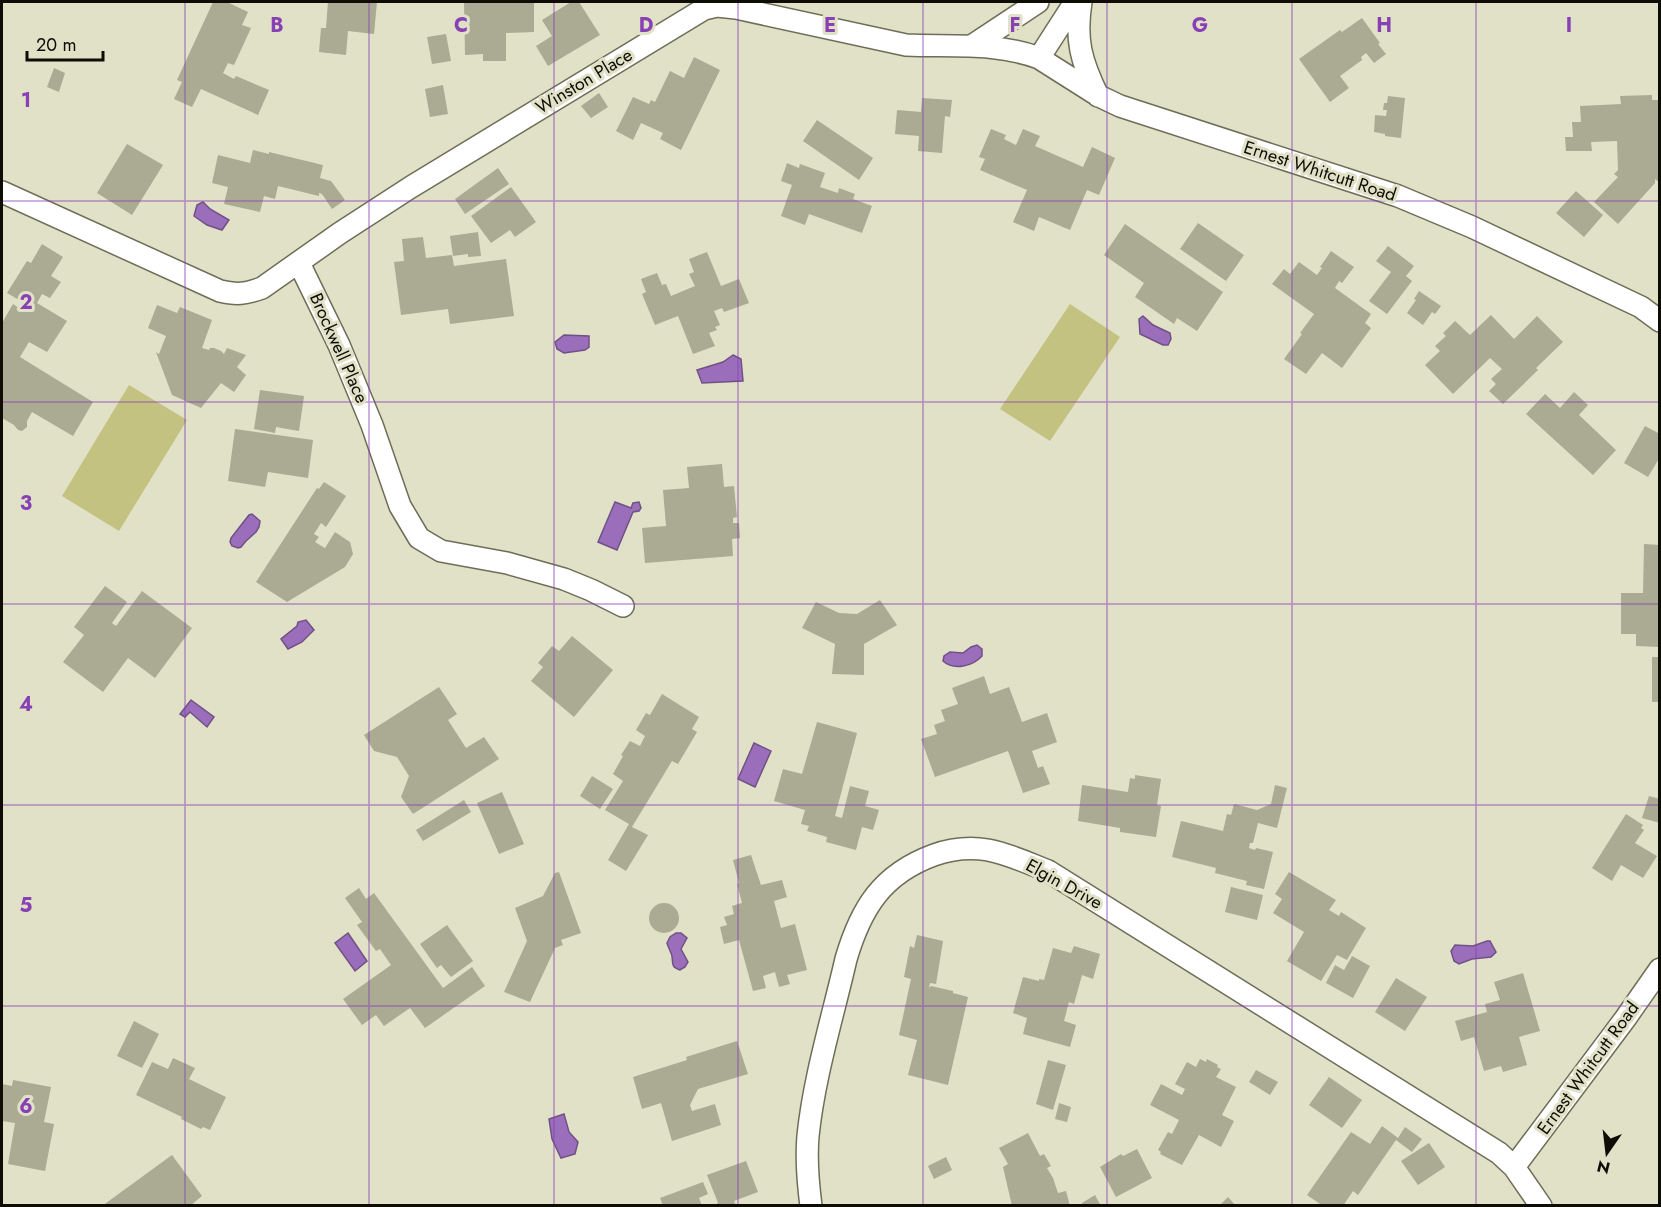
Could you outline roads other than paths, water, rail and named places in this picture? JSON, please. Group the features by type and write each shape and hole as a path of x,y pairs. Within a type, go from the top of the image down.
{"street":[{"path":"973,45 1038,2"},
{"path":"1039,58 1075,2"},
{"path":"1081,2 1078,35 1084,64 1099,96"},
{"name":"Winston Place","path":"299,263 340,232 411,187 704,9 717,6 736,8 906,45 973,45 1019,51 1039,58"},
{"name":"Ernest Whitcutt Road","path":"1039,58 1099,96 1120,106 1398,196 1472,227 1641,307 1659,321"},
{"path":"2,192 220,291 235,294 262,288 299,263"},
{"name":"Brockwell Place","path":"299,263 339,345 372,425 400,506 419,538 441,551 507,563 564,579 622,606"},
{"name":"Elgin Drive","path":"811,1206 808,1137 814,1096 846,959 864,913 888,881 901,870 920,860 965,848 987,850 1014,857 1048,871 1453,1123 1499,1154 1526,1181 1541,1206"},
{"name":"Ernest Whitcutt Road","path":"1514,1167 1625,1019 1659,969"}]}
